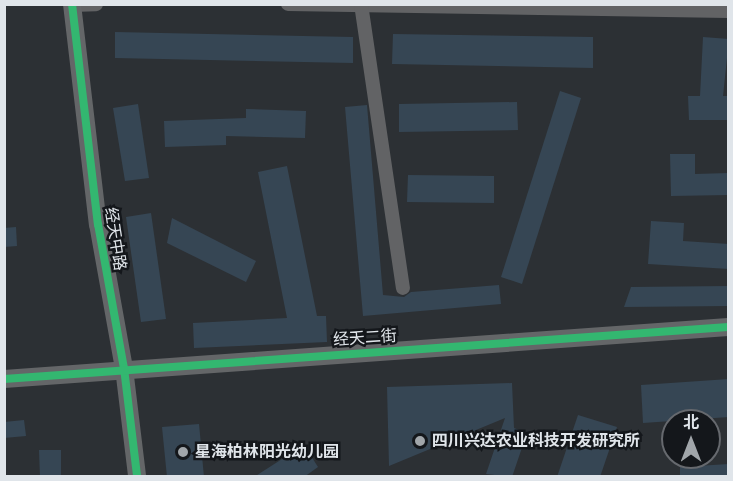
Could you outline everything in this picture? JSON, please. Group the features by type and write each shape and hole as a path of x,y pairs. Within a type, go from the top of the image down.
{"street":[{"path":"72,5 96,4"},
{"path":"288,4 675,8 729,12"},
{"name":"经天中路","path":"72,5 98,224 124,368 137,477"},
{"path":"361,5 403,288"},
{"name":"经天二街","path":"4,379 124,368 729,327"}],"building":[{"path":"115,32 353,37 353,63 115,58"},
{"path":"393,34 593,37 593,68 392,64"},
{"path":"703,37 729,39 723,96 729,96 729,120 689,120 688,96 700,96"},
{"path":"560,91 581,98 522,284 501,277"},
{"path":"517,102 518,130 399,132 399,104"},
{"path":"138,104 149,178 125,181 113,108"},
{"path":"367,105 383,295 404,297 411,292 499,285 501,304 363,316 345,107"},
{"path":"246,109 306,111 305,138 226,136 226,145 165,147 164,121 246,118"},
{"path":"670,154 695,154 695,174 729,173 729,195 671,196"},
{"path":"287,166 317,316 326,316 327,342 194,348 193,323 287,318 258,172"},
{"path":"408,175 494,176 494,203 407,202"},
{"path":"151,213 166,319 141,322 126,217"},
{"path":"172,218 256,261 246,282 167,243"},
{"path":"651,221 684,223 683,241 729,244 729,269 648,264"},
{"path":"16,227 17,246 4,247 4,228"},
{"path":"729,286 729,306 624,307 631,287"},
{"path":"729,379 729,417 721,418 721,409 661,409 661,422 643,423 641,385"},
{"name":"四川兴达农业科技开发研究所","path":"512,383 514,428 527,433 512,477 486,474 505,418 389,466 387,387"},
{"path":"578,415 617,427 600,477 557,477"},
{"path":"24,420 26,436 4,438 4,422"},
{"name":"星海柏林阳光幼儿园","path":"199,424 204,477 167,477 162,427"},
{"name":"星海柏林阳光幼儿园","path":"304,445 318,467 304,477 254,477"},
{"path":"39,450 61,450 61,477 40,477"},
{"path":"721,464 729,464 729,477 680,477 680,469 721,469"}],"cycle path":[{"path":"72,4 98,224 124,368 137,476"},
{"path":"4,379 728,327"}],"place":[{"name":"四川兴达农业科技开发研究所","path":"420,441"},
{"name":"星海柏林阳光幼儿园","path":"183,452"}]}
